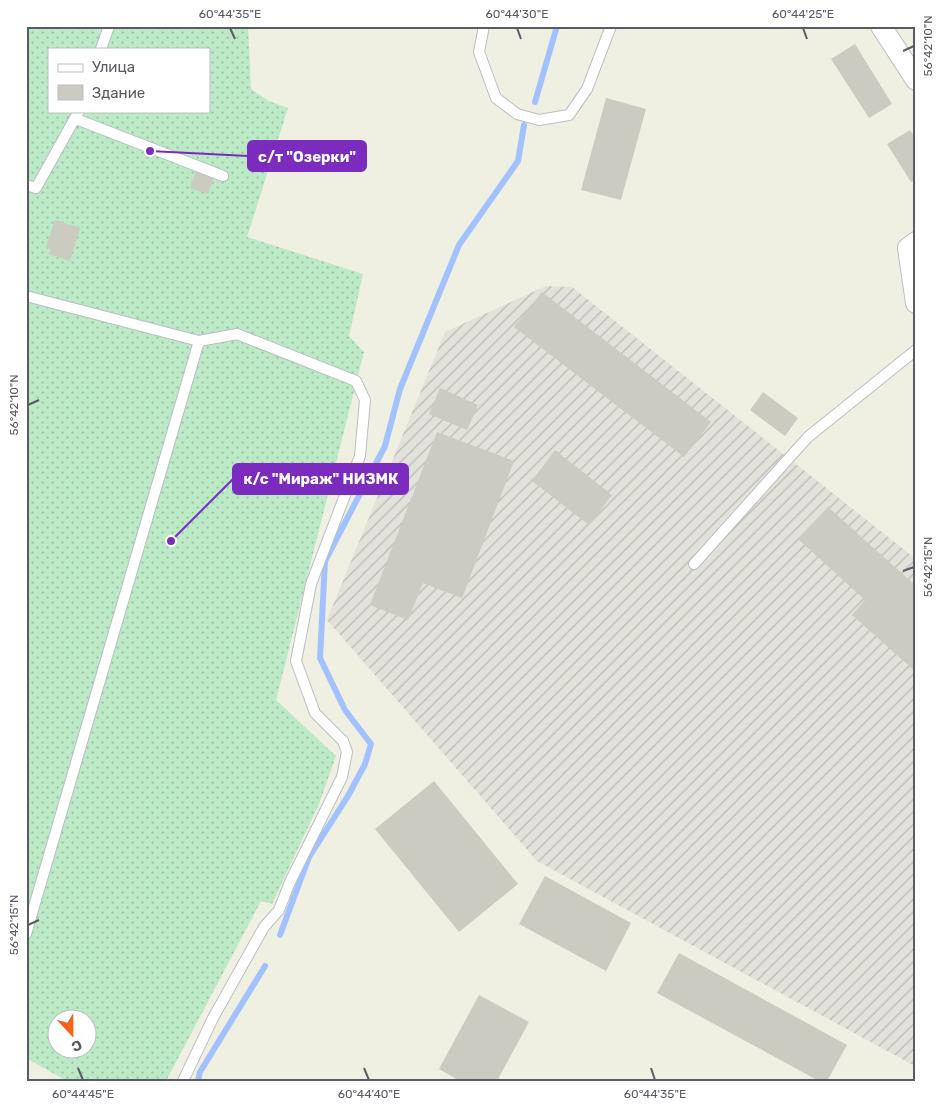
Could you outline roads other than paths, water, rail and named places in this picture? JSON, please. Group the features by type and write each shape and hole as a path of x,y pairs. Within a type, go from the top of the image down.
{"street":[{"path":"881,26 916,80"},
{"path":"916,242 908,248 916,303"}],"lane":[{"path":"101,48 109,26"},
{"path":"484,26 479,52 496,98 517,114 539,120 569,115 587,89 611,26"},
{"path":"26,185 36,188 77,115 223,176"},
{"path":"26,296 199,341 236,334 356,381 365,400 360,456 311,584 296,661 315,713 343,741 347,752 342,777 290,882 280,910 264,927 213,1018 183,1081"},
{"path":"26,934 199,341"},
{"path":"694,564 808,436 916,350"}],"waterway":[{"path":"535,102 557,26"},
{"path":"280,935 309,857 348,796 365,764 371,744 345,710 320,658 325,561 385,446 400,389 459,245 518,161 524,125"},
{"path":"198,1081 200,1072 265,966"}],"place":[{"name":"с/т \"Озерки\"","path":"150,151"},
{"name":"к/с \"Мираж\" НИЗМК","path":"171,541"}]}
